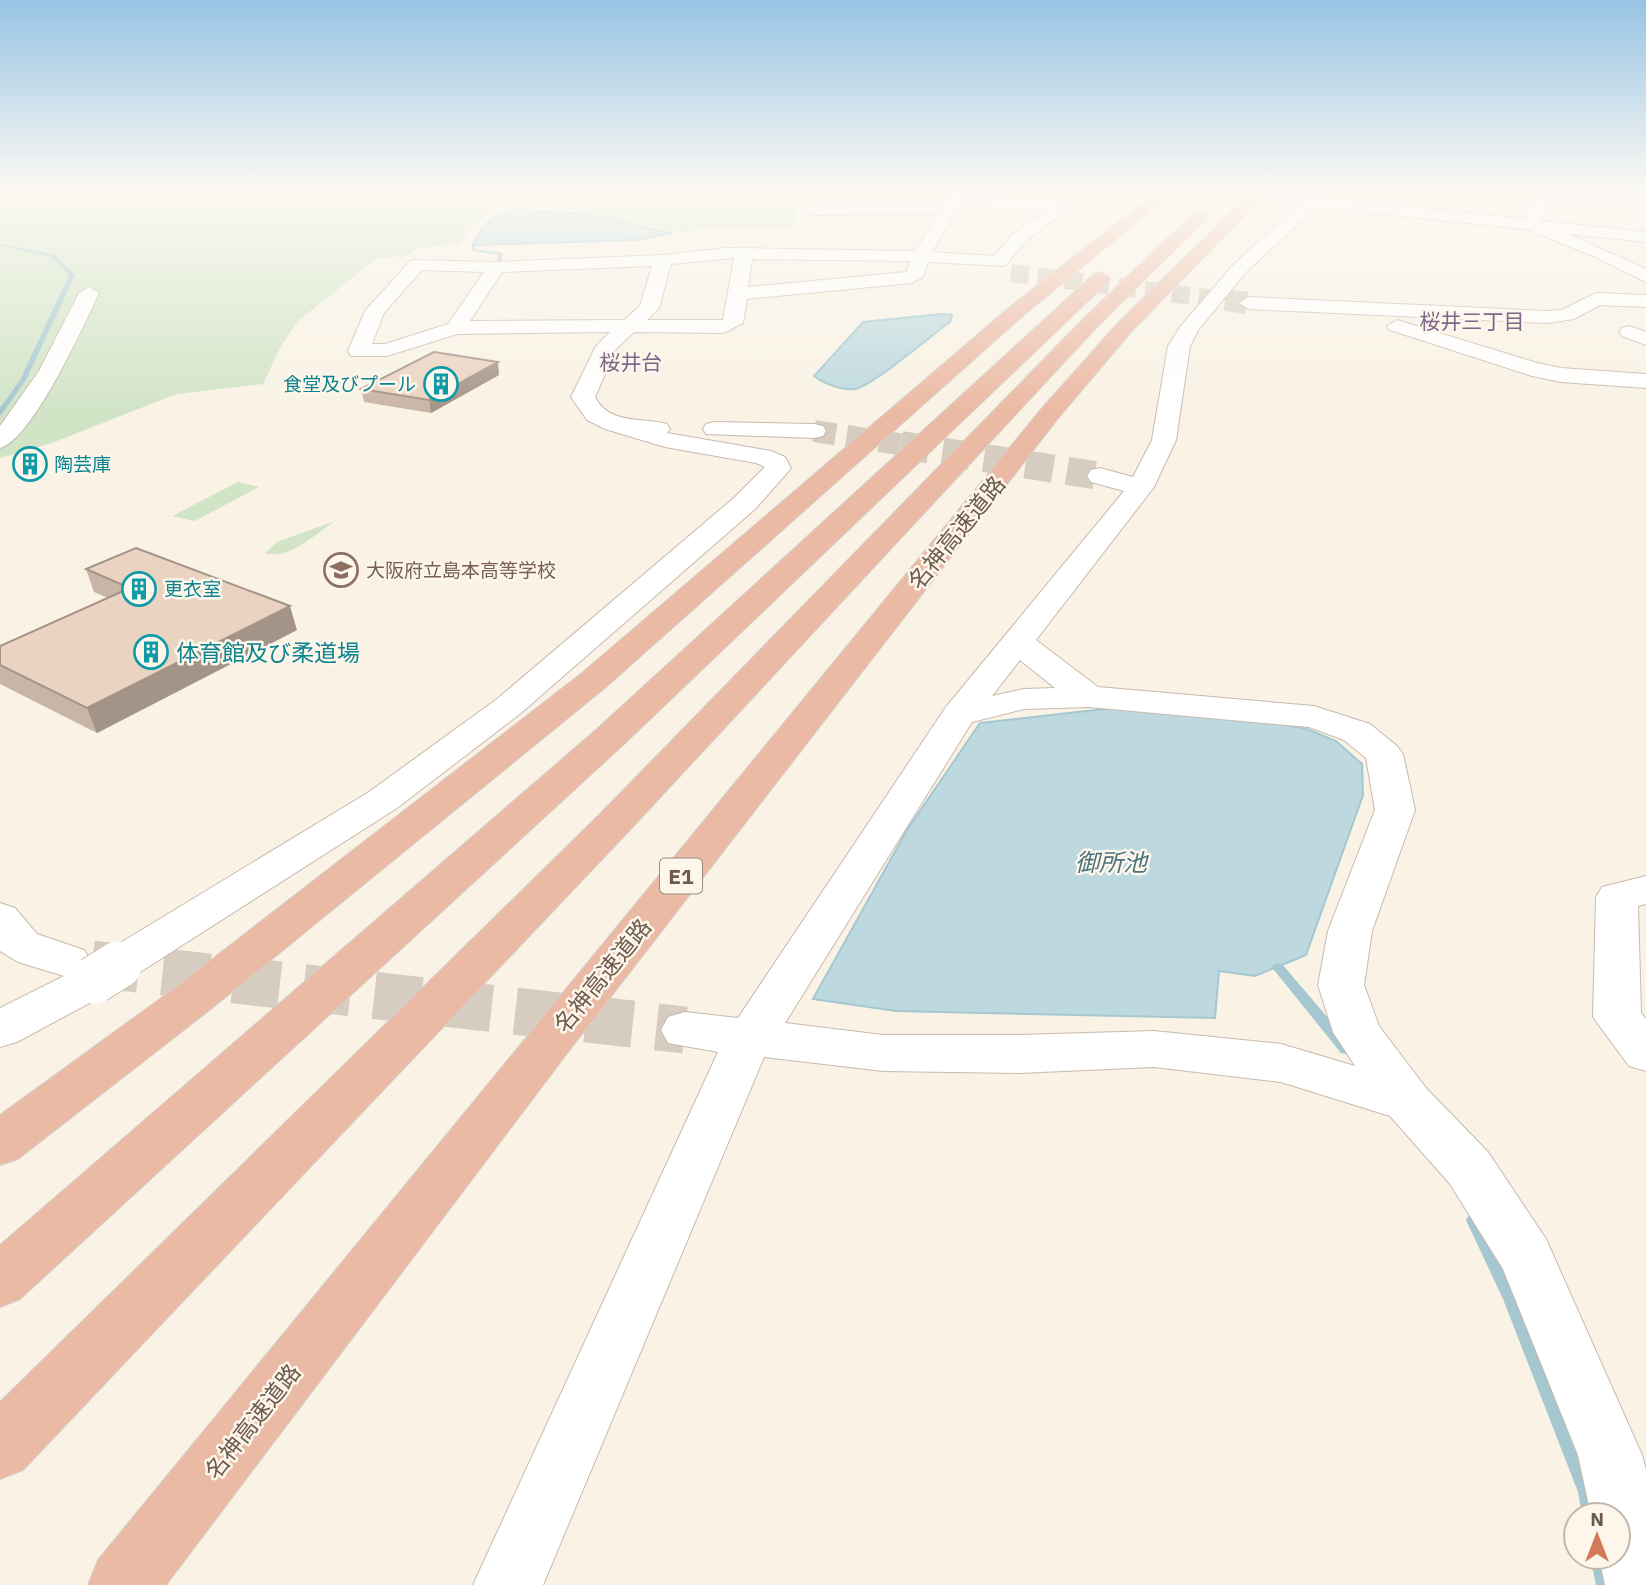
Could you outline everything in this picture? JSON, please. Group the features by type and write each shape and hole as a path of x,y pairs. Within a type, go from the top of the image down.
{"highway":[{"path":"0,1144 202,992 594,680 1018,310 1077,263"},
{"path":"0,1281 610,737 1117,263"},
{"name":"名神高速道路","path":"0,1447 613,824 1089,324 1152,263"},
{"name":"名神高速道路","path":"124,1585 548,1042 1051,412 1124,328 1194,263"}],"street":[{"path":"592,263 496,267 417,264 375,311 359,351 387,350 455,328 501,325 724,327 733,323 743,263"},
{"path":"662,263 649,308 607,346 583,397 586,407 607,423 634,428 814,431"},
{"path":"738,294 912,277 917,273 918,263"},
{"path":"957,263 1011,273"},
{"path":"509,1585 745,1047 959,715 1141,487 1164,440 1176,380 1179,346 1190,327 1245,263"},
{"path":"1621,263 1642,273"},
{"path":"455,328 496,267"},
{"path":"0,441 24,414 67,340 89,293"},
{"path":"1250,303 1548,317 1567,315 1596,299 1646,300"},
{"path":"1353,309 1365,318 1438,337 1532,369 1561,375 1646,381"},
{"path":"0,1029 93,969 383,800 509,706 745,503 778,468 776,462 762,456 665,440 637,432 634,428"},
{"path":"1100,476 1141,487"},
{"path":"1016,641 1088,697"},
{"path":"959,715 1024,699 1088,697 1314,718 1357,732 1384,754 1395,810 1350,931 1341,985 1357,1032 1391,1097 1469,1168 1526,1257 1610,1455 1640,1585"},
{"path":"1646,890 1617,897 1618,1017 1646,1053"},
{"path":"0,918 6,923 13,939 27,948 93,969"},
{"path":"685,1030 745,1047 883,1053 1019,1054 1154,1049 1281,1063 1391,1097"}],"green space":[{"path":"0,263 371,263 298,321 281,346 263,384 176,394 52,443 0,458"},
{"path":"238,482 259,487 195,521 172,516"},
{"path":"335,521 293,550 265,553 277,542"}],"water":[{"path":"952,315 950,322 863,386 844,389 814,376 863,322"},
{"name":"御所池","path":"1113,708 1272,722 1307,729 1336,741 1362,764 1363,795 1306,955 1255,976 1219,971 1215,1018 896,1011 813,999 907,830 980,723"}],"building":[{"path":"434,352 498,362 429,400 361,389"},
{"path":"136,548 290,606 87,708 0,665 0,646 130,588 86,569"}],"waterway":[{"path":"0,413 23,380 72,275 60,263"},
{"path":"1278,967 1346,1049"},
{"path":"1474,1220 1511,1298 1589,1501"},
{"path":"1602,1571 1605,1585"}],"tunnel":[{"path":"1011,273 1239,302"},
{"path":"1225,300 1249,303"},
{"path":"814,431 912,446"},
{"path":"901,445 1100,476"},
{"path":"92,964 685,1030"}],"place":[{"name":"食堂及びプール","path":"441,384"},
{"name":"陶芸庫","path":"30,464"},
{"name":"大阪府立島本高等学校","path":"341,570"},
{"name":"更衣室","path":"139,589"},
{"name":"体育館及び柔道場","path":"151,652"}],"district":[{"name":"桜井三丁目","path":"1472,321"},
{"name":"桜井台","path":"631,362"}]}
